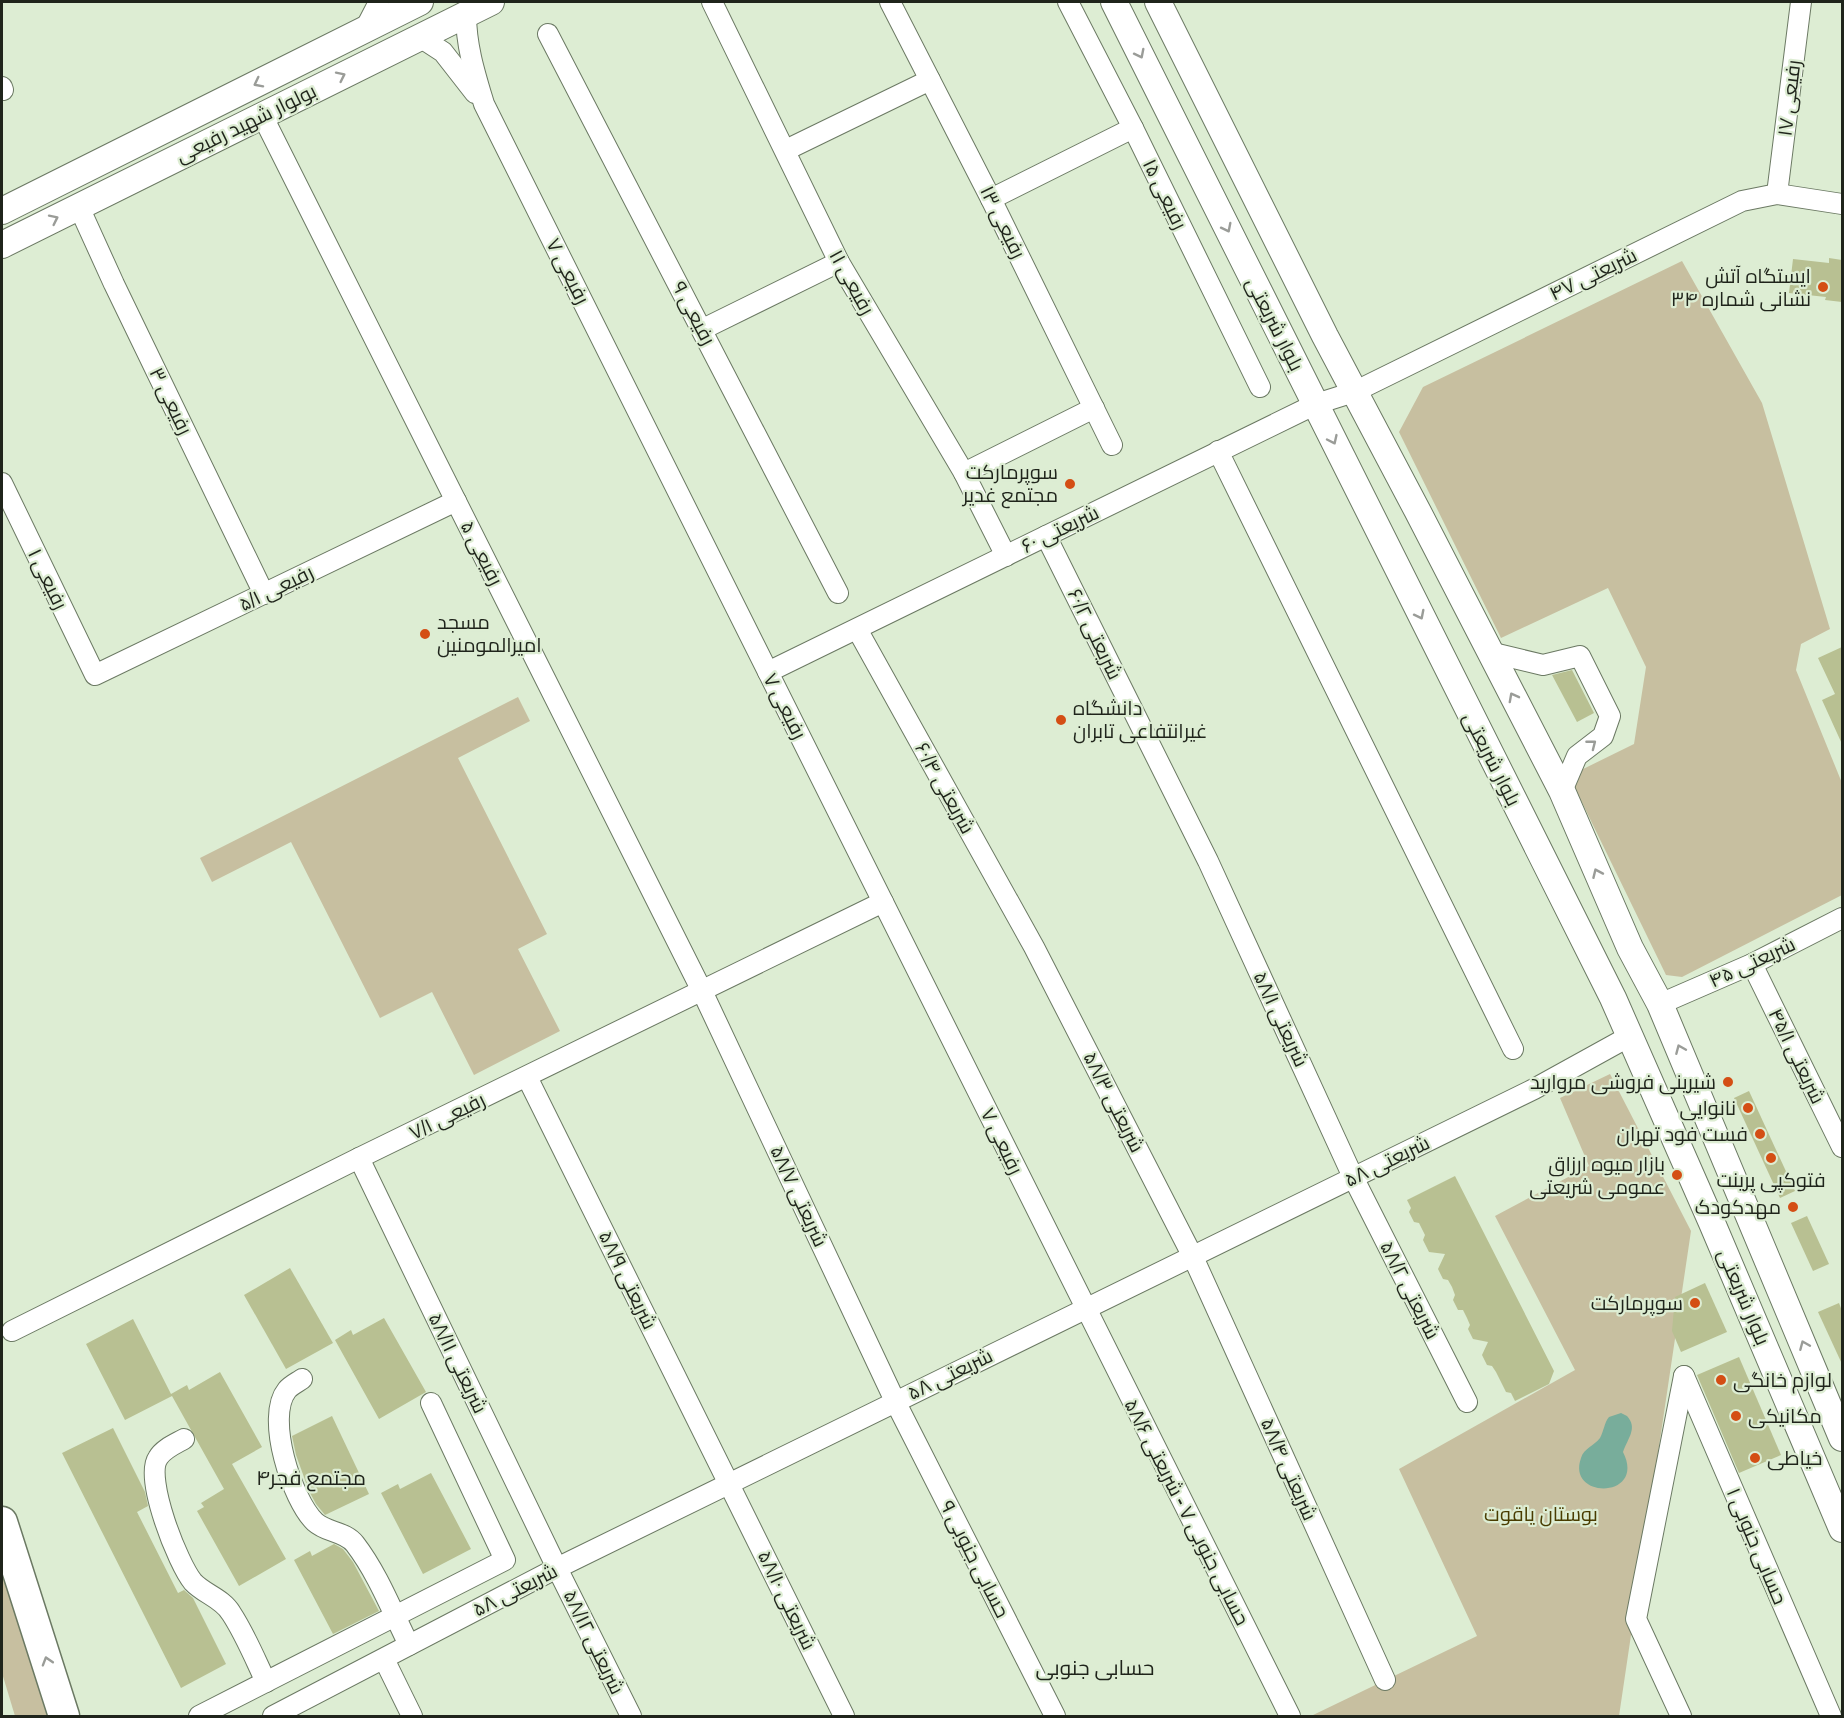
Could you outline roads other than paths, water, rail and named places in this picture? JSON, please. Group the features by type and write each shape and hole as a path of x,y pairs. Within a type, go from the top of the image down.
{"highway":[{"path":"2,1522 64,1716"}],"main road":[{"name":"بولوار شهید رفیعی","path":"2,211 420,2"},
{"name":"بولوار شهید رفیعی","path":"2,245 491,2"},
{"name":"بلوار شریعتی","path":"1113,2 1613,998 1712,1223 1842,1529"},
{"name":"بلوار شریعتی","path":"1158,2 1354,392 1562,791 1630,948 1660,1004 1842,1438"}],"street":[{"path":"366,27 379,2"},
{"name":"رفیعی ۱۱","path":"712,2 839,262 964,473 1006,556"},
{"name":"رفیعی ۱۳","path":"890,2 991,199 1112,445"},
{"name":"رفیعی ۱۵","path":"1068,2 1133,128 1260,387"},
{"name":"رفیعی ۱۷","path":"1777,194 1801,2"},
{"path":"466,14 466,35 470,59 484,104"},
{"name":"رفیعی ۹","path":"548,34 838,593"},
{"path":"420,37 442,52 484,104"},
{"path":"786,150 930,80"},
{"name":"رفیعی ۷","path":"484,104 1085,1308"},
{"name":"رفیعی ۵","path":"262,115 702,991"},
{"path":"991,199 1133,128"},
{"name":"شریعتی ۴۷","path":"1354,392 1742,201 1777,194 1842,204"},
{"name":"رفیعی ۳","path":"79,207 264,594"},
{"path":"703,329 839,262"},
{"name":"شریعتی ۶۰","path":"768,672 1316,404 1354,392"},
{"path":"964,473 1094,408"},
{"path":"1218,451 1513,1049"},
{"name":"رفیعی ۱","path":"2,483 95,675"},
{"name":"رفیعی ۵/۱","path":"95,675 456,501"},
{"name":"شریعتی ۶۰/۲","path":"1046,536 1208,861"},
{"name":"شریعتی ۶۰/۴","path":"857,629 1034,947"},
{"path":"1489,651 1543,664 1580,656 1610,716 1603,736 1577,756 1562,791"},
{"name":"شریعتی ۵۸/۱","path":"1208,861 1353,1177"},
{"name":"رفیعی ۷/۱","path":"12,1331 359,1158 883,902"},
{"name":"شریعتی ۴۵","path":"1660,1004 1752,964 1842,918"},
{"name":"شریعتی ۵۸/۳","path":"1034,947 1193,1257"},
{"name":"شریعتی ۴۵/۱","path":"1752,964 1842,1148"},
{"name":"شریعتی ۵۸/۷","path":"702,991 895,1401"},
{"name":"شریعتی ۵۸","path":"273,1716 557,1568 1534,1089 1630,1036"},
{"name":"شریعتی ۵۸/۹","path":"527,1077 729,1484"},
{"name":"شریعتی ۵۸/۱۱","path":"359,1158 557,1568"},
{"name":"شریعتی ۵۸/۲","path":"1353,1177 1467,1402"},
{"name":"شریعتی ۵۸/۴","path":"1193,1257 1385,1680"},
{"name":"حسابی جنوبی ۷ - شریعتی ۵۸/۶","path":"1085,1308 1290,1716"},
{"name":"حسابی جنوبی ۱","path":"1681,1716 1636,1619 1684,1376 1831,1716"},
{"path":"302,1379 287,1390 278,1415 282,1450 291,1481 303,1505 316,1522 330,1531 345,1535 354,1542 378,1581 409,1645"},
{"name":"حسابی جنوبی ۹","path":"895,1401 1055,1716"},
{"path":"199,1716 505,1560 431,1403"},
{"path":"184,1439 157,1458 154,1476 158,1505 190,1579 200,1589 222,1602 231,1612 266,1682"},
{"name":"شریعتی ۵۸/۱۰","path":"729,1484 844,1716"},
{"name":"شریعتی ۵۸/۱۲","path":"557,1568 631,1716"},
{"path":"384,1659 412,1716"}],"water":[{"path":"1621,1413 1627,1416 1632,1425 1623,1452 1627,1467 1624,1479 1616,1486 1594,1487 1585,1481 1579,1472 1581,1458 1584,1452 1598,1441 1609,1417"}],"place":[{"name":"ایستگاه آتش نشانی شماره ۳۴","path":"1823,287"},
{"name":"سوپرمارکت مجتمع غدیر","path":"1070,484"},
{"name":"مسجد امیرالمومنین","path":"425,634"},
{"name":"دانشگاه غیرانتفاعی تابران","path":"1061,720"},
{"name":"شیرینی فروشی مروارید","path":"1728,1082"},
{"name":"نانوایی","path":"1748,1108"},
{"name":"فست فود تهران","path":"1760,1134"},
{"name":"فتوکپی پرینت","path":"1771,1158"},
{"name":"بازار میوه ارزاق عمومی شریعتی","path":"1677,1175"},
{"name":"مهدکودک","path":"1793,1207"},
{"name":"سوپرمارکت","path":"1695,1303"},
{"name":"لوازم خانگی","path":"1721,1380"},
{"name":"مکانیکی","path":"1736,1416"},
{"name":"خیاطی","path":"1755,1458"}],"district":[{"name":"مجتمع فجر۴","path":"311,1478"},
{"name":"حسابی جنوبی","path":"1095,1668"}],"park label":[{"name":"بوستان یاقوت","path":"1541,1514"}]}
